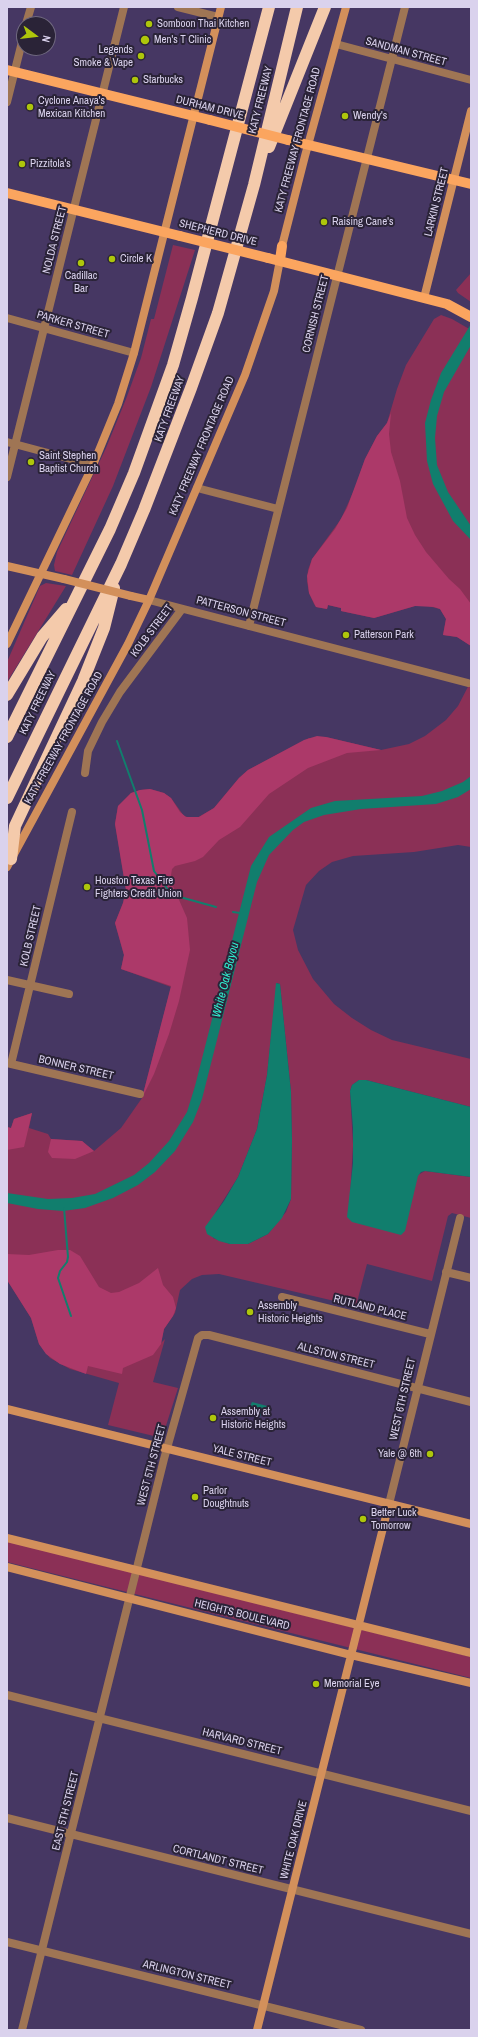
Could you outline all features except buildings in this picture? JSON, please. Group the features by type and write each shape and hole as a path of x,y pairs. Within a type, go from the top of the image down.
{"highway":[{"path":"248,89 260,7"},
{"name":"KATY FREEWAY","path":"7,737 80,592 134,473 173,365 269,7"},
{"name":"KATY FREEWAY","path":"7,798 120,564 172,440 218,313 254,185 297,7"},
{"path":"254,185 325,7"},
{"path":"9,863 15,826 83,681 104,628 120,564"},
{"path":"7,695 42,636 80,592"}],"main road":[{"path":"7,644 93,465 118,404 134,353 221,7"},
{"name":"KATY FREEWAY FRONTAGE ROAD","path":"9,863 96,706 149,600 259,340 274,291 282,246 346,7"},
{"name":"DURHAM DRIVE","path":"11,71 471,184"},
{"name":"LARKIN STREET","path":"424,298 471,111"},
{"name":"SHEPHERD DRIVE","path":"7,193 280,260 447,304 471,317"},
{"name":"PATTERSON STREET","path":"7,566 42,573 149,600"},
{"name":"YALE STREET","path":"7,1409 471,1524"},
{"name":"WEST 6TH STREET","path":"351,1655 389,1504"},
{"name":"HEIGHTS BOULEVARD","path":"7,1538 471,1654"},
{"name":"HEIGHTS BOULEVARD","path":"7,1567 130,1597 351,1655 471,1683"},
{"name":"WHITE OAK DRIVE","path":"257,2030 351,1655"}],"street":[{"name":"NOLDA STREET","path":"7,477 11,443 44,328 124,7"},
{"path":"178,7 218,17"},
{"name":"CORNISH STREET","path":"249,626 405,7"},
{"name":"SANDMAN STREET","path":"336,44 471,80"},
{"path":"7,102 11,71 16,56"},
{"name":"PARKER STREET","path":"7,318 134,353"},
{"path":"11,443 93,465"},
{"path":"197,488 278,509"},
{"name":"PATTERSON STREET","path":"149,600 468,683"},
{"name":"KOLB STREET","path":"85,773 88,751 102,722 120,692 182,609"},
{"name":"KOLB STREET","path":"9,1064 31,986 72,812"},
{"path":"7,980 69,994"},
{"name":"BONNER STREET","path":"9,1064 140,1094"},
{"name":"WEST 6TH STREET","path":"389,1504 460,1218"},
{"path":"446,1272 471,1278"},
{"name":"RUTLAND PLACE","path":"282,1297 430,1334"},
{"name":"ALLSTON STREET","path":"197,1340 200,1336 209,1335 471,1402"},
{"name":"WEST 5TH STREET","path":"130,1597 164,1459 197,1340"},
{"name":"EAST 5TH STREET","path":"22,2030 130,1597"},
{"name":"HARVARD STREET","path":"7,1695 471,1811"},
{"name":"CORTLANDT STREET","path":"7,1818 471,1934"},
{"name":"ARLINGTON STREET","path":"7,1942 361,2030"}],"shaded area":[{"path":"173,245 195,250 151,387 113,486 72,575 55,571 54,565 57,552 106,448 141,358 151,319 154,319"},
{"path":"471,273 471,302 456,290"},
{"path":"441,315 452,319 471,330 471,646 457,637 443,635 446,619 440,609 428,606 415,606 374,618 341,611 341,608 328,605 327,609 316,607 309,593 307,581 308,570 312,559 341,519 355,488 365,459 377,436 387,423 406,365 434,319"},
{"path":"391,413 389,434 391,452 400,481 407,518 415,535 426,552 449,579 460,589 471,604 471,646 457,637 443,635 446,619 440,609 434,607 415,606 374,618 341,611 341,608 328,605 327,609 316,607 309,593 307,576 312,559 335,529 347,508 365,459 377,436 387,423"},
{"path":"46,583 66,586 7,682 7,662 40,586"},
{"path":"471,681 471,847 458,845 414,852 353,856 332,862 319,871 306,885 293,930 298,950 313,979 334,1004 352,1018 371,1030 392,1040 471,1059 471,1107 366,1080 359,1080 352,1085 350,1091 353,1145 350,1198 418,1175 425,1171 471,1177 471,1218 452,1213 448,1216 432,1281 367,1264 356,1306 219,1274 202,1275 192,1279 180,1290 175,1313 164,1329 161,1343 165,1339 153,1382 178,1388 163,1435 158,1437 108,1425 119,1383 70,1369 50,1358 39,1344 31,1318 7,1280 7,1127 11,1128 14,1119 32,1113 29,1128 48,1134 51,1139 82,1141 94,1151 121,1128 142,1098 171,987 121,969 124,955 115,923 123,903 126,890 115,824 118,806 131,793 150,789 164,793 171,798 184,816 195,819 214,808 239,778 248,770 309,738 326,737 381,750 409,744 425,736 446,720 458,706","holes":["277,983 280,984 291,1092 291,1199 286,1212 268,1234 248,1244 230,1244 213,1238 216,1212 238,1177 257,1129 267,1075"]},
{"path":"317,736 381,750 347,753 308,768 269,794 240,827 219,840 203,857 195,861 175,866 172,869 172,884 187,918 190,950 179,1001 169,1034 154,1074 142,1098 171,986 121,969 124,955 115,923 123,903 126,890 115,824 118,806 131,793 150,789 164,793 171,798 180,812 186,817 199,817 214,808 239,778 248,770 304,740"},
{"path":"32,1113 24,1147 7,1150 7,1127 11,1128 14,1119"},
{"path":"51,1139 82,1141 94,1151 75,1159 52,1158 48,1152"},
{"path":"58,1250 70,1250 80,1256 99,1287 111,1293 119,1292 139,1283 158,1268 163,1285 173,1297 176,1308 173,1316 164,1329 161,1344 153,1355 123,1368 122,1374 88,1366 86,1374 60,1364 46,1354 39,1344 31,1318 7,1280 7,1254 29,1255"},
{"path":"7,1541 471,1657 471,1678 7,1562"}],"water":[{"path":"471,324 471,345 444,392 437,416 435,438 437,465 448,492 471,526 471,540 453,521 433,484 427,461 425,423 431,400 441,373"},
{"name":"White Oak Bayou","path":"471,776 471,789 458,797 436,804 361,809 324,815 304,822 293,830 269,855 257,882 202,1099 193,1122 175,1151 155,1172 138,1185 113,1198 85,1208 63,1211 38,1209 7,1203 7,1193 48,1199 72,1198 95,1194 134,1175 149,1163 169,1141 187,1112 195,1086 251,866 269,837 311,808 335,801 422,796 442,791 463,782"},
{"path":"276,983 280,984 291,1092 291,1199 282,1218 268,1234 248,1244 230,1244 219,1241 207,1234 205,1227 224,1201 238,1177 257,1129 267,1075"},
{"path":"359,1080 366,1080 471,1107 471,1177 425,1171 421,1172 418,1176 405,1231 401,1235 352,1222 347,1217 353,1163 353,1128 350,1091 352,1085"},
{"path":"252,1402 267,1406 265,1415 261,1414 260,1417 247,1413"}],"waterway":[{"path":"117,741 142,810 154,871 169,891 180,897 216,907"},
{"path":"233,912 240,913"},
{"path":"64,1208 68,1257 67,1262 60,1271 58,1278 71,1316"}],"place":[{"name":"Somboon Thai Kitchen","path":"149,24"},
{"name":"Men's T Clinic","path":"145,40"},
{"name":"Legends Smoke & Vape","path":"141,56"},
{"name":"Starbucks","path":"135,80"},
{"name":"Cyclone Anaya's Mexican Kitchen","path":"30,107"},
{"name":"Wendy's","path":"345,116"},
{"name":"Pizzitola's","path":"22,164"},
{"name":"Raising Cane's","path":"324,222"},
{"name":"Circle K","path":"112,259"},
{"name":"Cadillac Bar","path":"81,263"},
{"name":"Saint Stephen Baptist Church","path":"31,462"},
{"name":"Patterson Park","path":"346,635"},
{"name":"Houston Texas Fire Fighters Credit Union","path":"87,887"},
{"name":"Assembly Historic Heights","path":"250,1312"},
{"name":"Assembly at Historic Heights","path":"213,1418"},
{"name":"Yale @ 6th","path":"430,1454"},
{"name":"Parlor Doughtnuts","path":"195,1497"},
{"name":"Better Luck Tomorrow","path":"363,1519"},
{"name":"Memorial Eye","path":"316,1684"}]}
